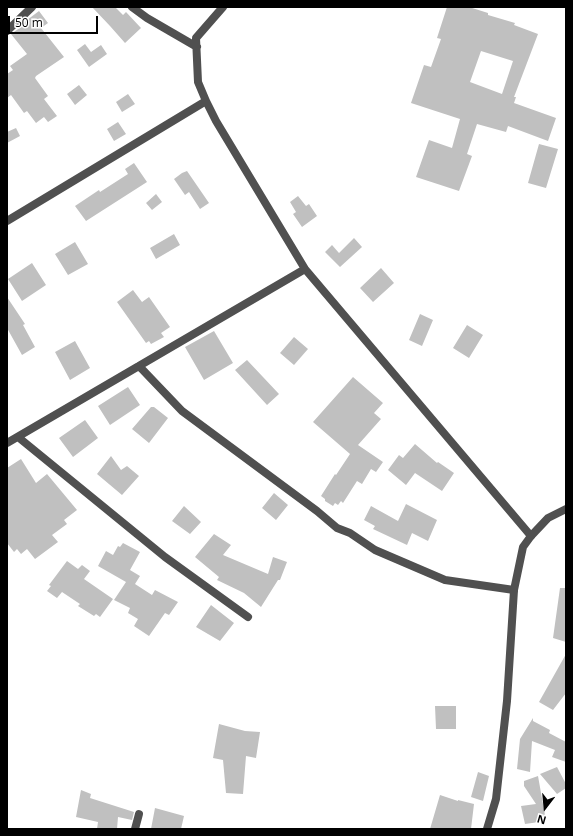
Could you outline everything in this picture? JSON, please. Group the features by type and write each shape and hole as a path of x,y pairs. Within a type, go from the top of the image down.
{"street":[{"path":"7,31 32,7"},
{"path":"132,7 147,18 197,47"},
{"path":"223,7 196,38 198,82 216,121 305,269 531,536"},
{"path":"7,221 206,101"},
{"path":"7,443 305,269"},
{"path":"139,366 182,410 317,511 337,528 350,533 375,550 445,580 514,590"},
{"path":"18,437 165,557 248,617"},
{"path":"487,829 496,799 507,701 514,590 523,547 548,518 566,509"},
{"path":"135,829 139,814"}],"building":[{"path":"92,7 115,7 123,15 126,12 141,28 125,43"},
{"path":"447,7 469,7 488,13 488,15 515,23 514,25 538,34 514,97 516,97 514,103 556,118 548,141 508,126 506,132 477,124 467,154 472,156 459,191 416,177 429,140 452,148 460,119 411,103 424,65 431,67 441,39 437,38","holes":["481,51 513,61 502,94 470,82"]},
{"path":"39,11 48,23 41,28 64,57 35,78 48,96 44,99 57,116 48,122 44,117 36,123 27,111 24,113 11,95 7,98 7,74 13,70 10,66 27,54 11,34 24,25 23,23"},
{"path":"85,44 91,52 101,45 107,54 89,67 77,50"},
{"path":"79,85 87,95 75,105 67,94"},
{"path":"128,94 135,104 122,112 116,102"},
{"path":"118,122 126,134 114,141 107,129"},
{"path":"16,128 20,136 7,143 7,132"},
{"path":"539,144 558,149 546,188 528,183"},
{"path":"134,163 147,182 86,221 75,206 99,190 100,192 128,174 125,169"},
{"path":"187,171 209,203 200,209 189,192 185,195 174,179"},
{"path":"156,194 162,202 152,210 146,203"},
{"path":"298,196 306,206 309,204 317,216 302,227 293,214 296,212 290,202"},
{"path":"174,234 180,245 156,259 150,248"},
{"path":"354,238 362,247 340,267 325,252 332,245 339,253"},
{"path":"75,242 88,264 68,275 55,254"},
{"path":"32,263 46,285 22,301 8,279"},
{"path":"381,268 394,283 373,302 360,288"},
{"path":"133,290 142,302 149,297 170,327 161,333 164,337 151,344 149,341 146,343 117,302"},
{"path":"7,297 25,324 23,325 35,347 22,355 7,328"},
{"path":"420,314 433,320 422,346 409,340"},
{"path":"467,325 483,335 469,358 453,348"},
{"path":"214,331 233,363 204,380 185,347"},
{"path":"294,337 308,349 294,365 280,353"},
{"path":"75,341 90,368 70,380 55,352"},
{"path":"247,360 279,394 267,405 235,370"},
{"path":"353,377 383,403 374,413 381,419 358,445 383,462 376,472 371,469 362,484 357,481 343,503 341,501 338,505 335,503 333,506 325,501 325,499 321,496 350,454 313,422"},
{"path":"128,387 140,405 110,425 98,406"},
{"path":"151,407 154,407 168,418 149,443 132,429"},
{"path":"85,420 98,438 73,457 59,438"},
{"path":"415,444 437,463 438,462 454,473 442,491 415,473 406,485 388,470 399,455 403,458"},
{"path":"111,456 121,470 127,466 139,476 122,495 97,474"},
{"path":"21,459 36,483 47,474 77,510 64,520 67,524 52,535 58,542 35,559 27,549 21,554 17,549 14,552 7,543 7,468"},
{"path":"274,493 288,505 276,520 262,508"},
{"path":"406,504 437,520 428,541 412,533 407,545 373,529 375,526 364,520 371,506 398,521"},
{"path":"184,506 201,522 190,534 172,521"},
{"path":"214,534 231,545 223,555 268,574 273,557 287,562 280,580 278,580 261,607 244,593 217,580 219,577 195,557"},
{"path":"123,543 140,552 130,570 140,576 135,584 152,595 155,590 178,602 169,615 165,613 149,636 134,626 138,619 128,613 130,608 114,600 126,582 98,566 106,551 113,555 118,546 120,547"},
{"path":"67,561 78,569 82,565 90,571 84,579 113,599 100,617 96,614 94,616 78,606 80,604 62,592 57,598 47,591 51,586 49,585"},
{"path":"560,588 566,588 566,642 553,638"},
{"path":"211,605 234,623 220,641 196,627"},
{"path":"566,654 566,693 553,710 539,702"},
{"path":"435,706 456,706 456,729 436,729"},
{"path":"533,718 533,721 550,730 549,733 566,742 566,762 552,757 555,750 532,741 530,772 517,769 520,739"},
{"path":"219,724 245,731 260,732 256,758 246,756 243,794 226,793 223,760 213,758"},
{"path":"557,767 566,784 566,788 557,794 540,774"},
{"path":"478,772 489,776 483,801 471,797"},
{"path":"538,776 546,821 525,824 521,806 536,804 524,786 524,781"},
{"path":"81,790 91,794 90,798 134,812 132,820 118,817 117,829 97,829 98,822 76,817"},
{"path":"440,795 474,804 471,829 430,829"},
{"path":"155,808 184,816 181,829 151,829"}]}
